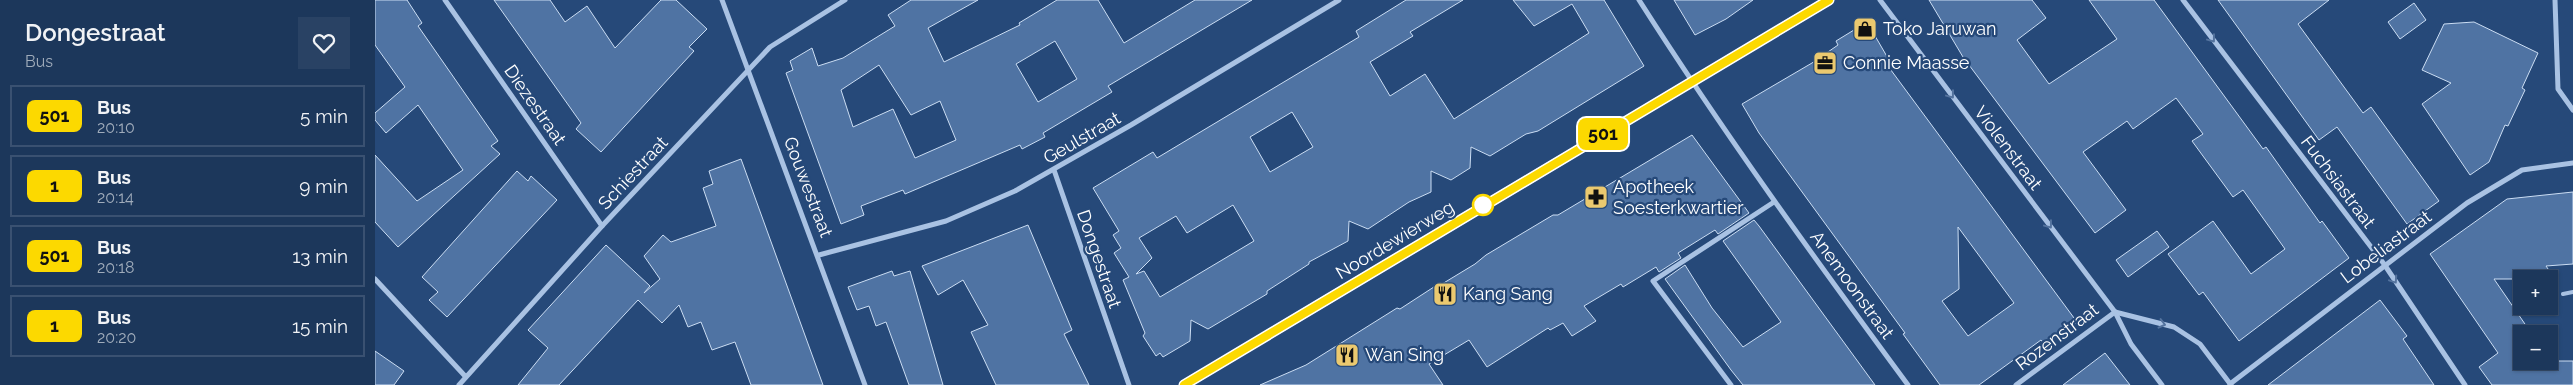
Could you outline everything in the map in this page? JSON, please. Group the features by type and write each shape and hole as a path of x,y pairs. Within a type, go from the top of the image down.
{"street":[{"name":"Diezestraat","path":"445,0 602,226"},
{"name":"Gouwestraat","path":"723,0 819,255 865,385"},
{"name":"Schiestraat","path":"459,385 465,376 602,226 770,47 845,0"},
{"name":"Geulstraat","path":"819,255 946,222 1054,170 1339,0"},
{"name":"Anemoonstraat","path":"1639,0 1691,81 1774,202 1908,385"},
{"name":"Noordewierweg","path":"1184,385 1829,0"},
{"name":"Violenstraat","path":"1880,0 2115,312 2131,344 2162,385"},
{"name":"Fuchsiastraat","path":"2183,0 2384,264 2465,385"},
{"path":"2555,0 2558,89 2573,110"},
{"name":"Lobeliastraat","path":"2230,384 2384,264 2467,203 2522,170 2573,163"},
{"name":"Dongestraat","path":"1054,170 1129,385"},
{"path":"1731,385 1653,281 1774,202"},
{"path":"375,279 465,376"},
{"path":"2115,312 2174,327 2199,344 2230,384"},
{"name":"Rozenstraat","path":"2017,385 2115,312"}],"lane":[{"path":"2563,294 2573,292"}],"building":[{"path":"375,0 407,0 422,23 418,26 498,141 491,146 500,154 398,247 375,222 375,155 417,201 463,170 418,105 386,133 375,120 375,113 405,87 375,45"},
{"path":"494,0 550,0 565,22 587,6 615,48 661,0 676,0 707,29 689,47 694,51 601,152 576,129 581,123"},
{"path":"911,0 978,0 928,28 944,62 1020,25 1019,23 1057,0 1098,0 1124,43 1195,0 1252,0 1108,86 1112,92 1043,133 1045,137 1022,149 1020,145 905,194 903,190 861,206 864,215 841,224 786,73 793,70 790,61 812,48 818,66 843,58 895,26 888,15","holes":["1055,41 1077,79 1038,102 1016,64","879,65 911,115 940,101 956,140 915,158 893,109 853,127 841,90"]},
{"path":"1406,0 1463,0 1410,32 1413,36 1370,62 1390,96 1425,74 1454,119 1589,33 1572,4 1534,26 1513,0 1604,0 1644,66 1538,131 1526,134 1490,156 1471,147 1470,168 1451,180 1431,171 1431,192 1409,202 1368,229 1349,221 1348,241 1309,262 1309,264 1267,291 1267,294 1208,329 1191,320 1190,341 1163,357 1160,353 1156,356 1143,336 1145,333 1123,280 1129,277 1114,253 1121,248 1113,235 1119,231 1093,188 1153,152 1157,158 1359,37 1356,31","holes":["1292,112 1313,147 1270,172 1250,137","1233,205 1254,241 1160,297 1144,271 1136,274 1152,258 1139,238 1176,216 1187,233"]},
{"path":"1674,0 1753,0 1726,19 1695,35"},
{"path":"1929,0 2032,0 2046,18 2017,40 2049,84 2117,39 2089,0 2154,0 2263,149 2266,147 2320,223 2322,221 2349,258 2239,341 2203,292 2199,295 2168,254 2213,221 2251,274 2285,249 2243,190 2233,197 2192,141 2203,134 2176,98 2133,129 2127,121 2083,152 2126,210 2095,233 1963,57"},
{"path":"2218,0 2329,0 2298,24 2363,113 2371,107 2439,201 2407,224 2337,127 2319,140"},
{"path":"2414,3 2426,20 2400,39 2388,22"},
{"path":"1867,22 1889,60 1885,62 2077,322 2045,345 2041,340 1979,385 1940,385 1903,334 1905,333 1759,133 1742,104 1812,63 1838,45 1836,41","holes":["1958,227 2014,303 1968,336 1942,301 1959,289"]},
{"path":"2474,22 2538,53 2522,88 2525,90 2508,126 2505,125 2489,162 2470,175 2422,104 2451,83 2422,70 2444,24"},
{"path":"1692,135 1749,213 1718,234 1715,230 1678,253 1681,258 1659,272 1656,267 1623,287 1621,284 1584,306 1596,321 1572,336 1563,323 1550,330 1548,328 1487,367 1469,340 1429,364 1443,385 1260,385 1306,365 1553,215 1558,215"},
{"path":"741,159 823,385 751,385 735,342 712,350 701,322 688,327 679,305 662,323 638,300 559,385 518,385 548,348 528,330 606,245 650,286 644,293 660,279 644,256 663,235 671,242 716,226 703,188 713,184 709,171"},
{"path":"517,171 528,181 531,176 557,200 447,317 429,300 438,292 422,277"},
{"path":"2573,192 2573,264 2546,266 2549,270 2513,270 2513,279 2494,279 2513,307 2513,315 2519,315 2526,325 2513,325 2513,370 2558,370 2558,361 2573,361 2573,385 2492,385 2479,367 2498,353 2430,254 2507,199"},
{"path":"1754,220 1875,385 1743,385 1731,370 1665,279 1685,265 1712,308 1743,347 1781,322 1723,241"},
{"path":"1028,225 1072,330 1064,334 1089,385 996,385 971,332 988,325 963,280 938,295 922,266"},
{"path":"2157,231 2169,247 2128,277 2116,260"},
{"path":"892,271 894,276 910,271 943,385 909,385 886,322 876,326 869,306 857,310 848,287"},
{"path":"2380,300 2407,336 2403,339 2434,385 2268,385"},
{"path":"375,351 404,371 394,385 375,385"},
{"path":"2105,353 2130,385 2063,385"}],"bus line":[{"name":"501","path":"1184,385 1385,266 1529,177 1829,0"}],"place":[{"name":"Toko Jaruwan","path":"1865,29"},
{"name":"Connie Maasse","path":"1825,63"},
{"name":"Apotheek Soesterkwartier","path":"1596,197"},
{"name":"Kang Sang","path":"1445,294"},
{"name":"Wan Sing","path":"1347,355"}]}
